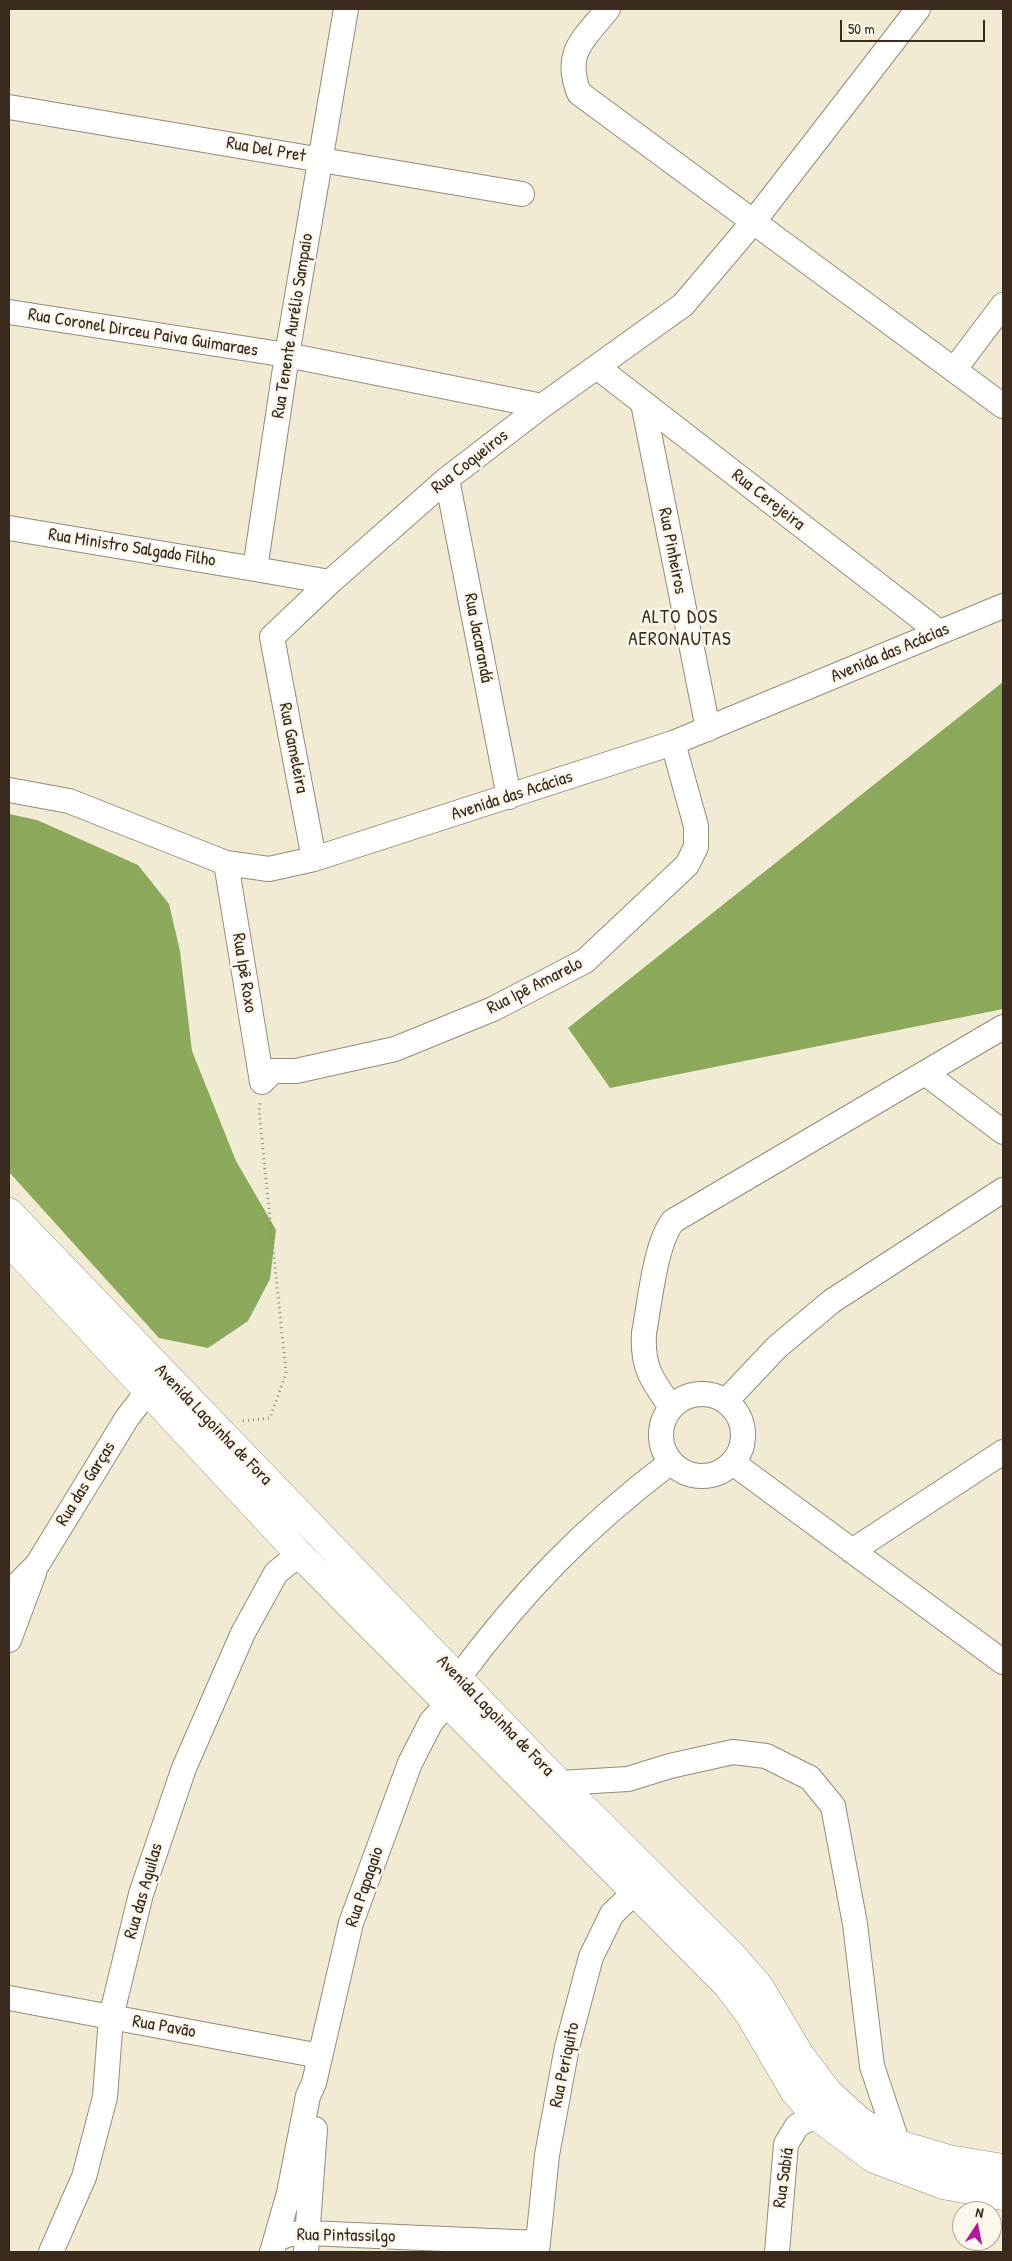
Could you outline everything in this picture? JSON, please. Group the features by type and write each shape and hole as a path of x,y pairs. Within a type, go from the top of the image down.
{"main road":[{"name":"Avenida Lagoinha de Fora","path":"9,1212 157,1384 298,1554 727,1985 749,2014 794,2091 815,2115 874,2159 943,2185 1003,2196"},
{"name":"Avenida Lagoinha de Fora","path":"9,1242 157,1384 213,1424 353,1571 459,1677 559,1783 731,1954 759,1986 800,2055 828,2092 861,2122 898,2144 948,2159 1003,2168"}],"street":[{"name":"Rua Tenente Aurélio Sampaio","path":"255,568 287,355 346,9"},
{"path":"608,9 575,50 573,71 579,93 1003,406"},
{"name":"Rua Coqueiros","path":"272,637 330,582 447,479 542,406 683,306 754,221 918,9"},
{"name":"Rua Del Pret","path":"9,107 522,194"},
{"path":"954,370 1003,306"},
{"name":"Rua Coronel Dirceu Paiva Guimaraes","path":"9,312 287,355 542,406"},
{"name":"Rua Cerejeira","path":"597,367 939,632"},
{"name":"Rua Pinheiros","path":"643,403 708,730"},
{"name":"Rua Jacarandá","path":"447,479 509,797"},
{"name":"Rua Ministro Salgado Filho","path":"9,528 255,568"},
{"path":"255,568 330,582"},
{"name":"Avenida das Acácias","path":"9,790 69,801 226,863 269,869 314,859 672,743 708,730 1003,606"},
{"name":"Rua Gameleira","path":"272,637 314,859"},
{"name":"Rua Ipê Amarelo","path":"262,1082 273,1071 296,1072 395,1048 493,1009 585,961 687,865 696,847 696,826 672,743"},
{"name":"Rua Ipê Roxo","path":"226,863 262,1082"},
{"path":"671,1407 650,1378 643,1345 661,1244 667,1228 680,1215 1003,1026"},
{"path":"925,1073 1003,1132"},
{"path":"726,1401 777,1347 832,1301 1003,1190"},
{"name":"Rua das Garças","path":"9,1593 37,1564 128,1418 157,1384"},
{"path":"697,1394 707,1394 726,1401 738,1416 743,1435 742,1445 733,1463 716,1474 696,1476 678,1469 670,1462 661,1445 661,1425 671,1407 687,1396 697,1394"},
{"path":"852,1551 1003,1452"},
{"path":"459,1677 524,1594 560,1556 625,1498 670,1462"},
{"path":"733,1463 1003,1662"},
{"name":"Rua das Aguilas","path":"51,2252 84,2177 105,2097 111,2017 141,1894 184,1768 248,1624 276,1573 298,1554"},
{"path":"9,1640 37,1564"},
{"name":"Rua Papagaio","path":"274,2246 289,2193 308,2096 314,2083 351,1923 410,1763 431,1722 447,1704"},
{"path":"559,1783 628,1779 670,1766 733,1752 766,1756 810,1778 833,1806 855,1924 872,2066 898,2144"},
{"name":"Rua Periquito","path":"537,2248 547,2155 569,2038 592,1957 612,1914 634,1893"},
{"name":"Rua Pavão","path":"9,1998 320,2056"},
{"name":"Rua Papagaio","path":"307,2242 318,2095 314,2083"},
{"name":"Rua Sabiá","path":"777,2252 786,2144 797,2126 815,2115"},
{"name":"Rua Pintassilgo","path":"274,2246 290,2234 307,2242 537,2248"}],"path":[{"path":"213,1424 270,1418 286,1373 259,1111 262,1082"}],"green space":[{"path":"1003,682 1003,1009 610,1088 568,1028"},
{"path":"9,814 37,820 138,865 169,904 180,951 192,1051 236,1161 276,1230 270,1279 248,1321 208,1348 159,1338 9,1172"}],"district":[{"name":"ALTO DOS AERONAUTAS","path":"680,629"}]}
